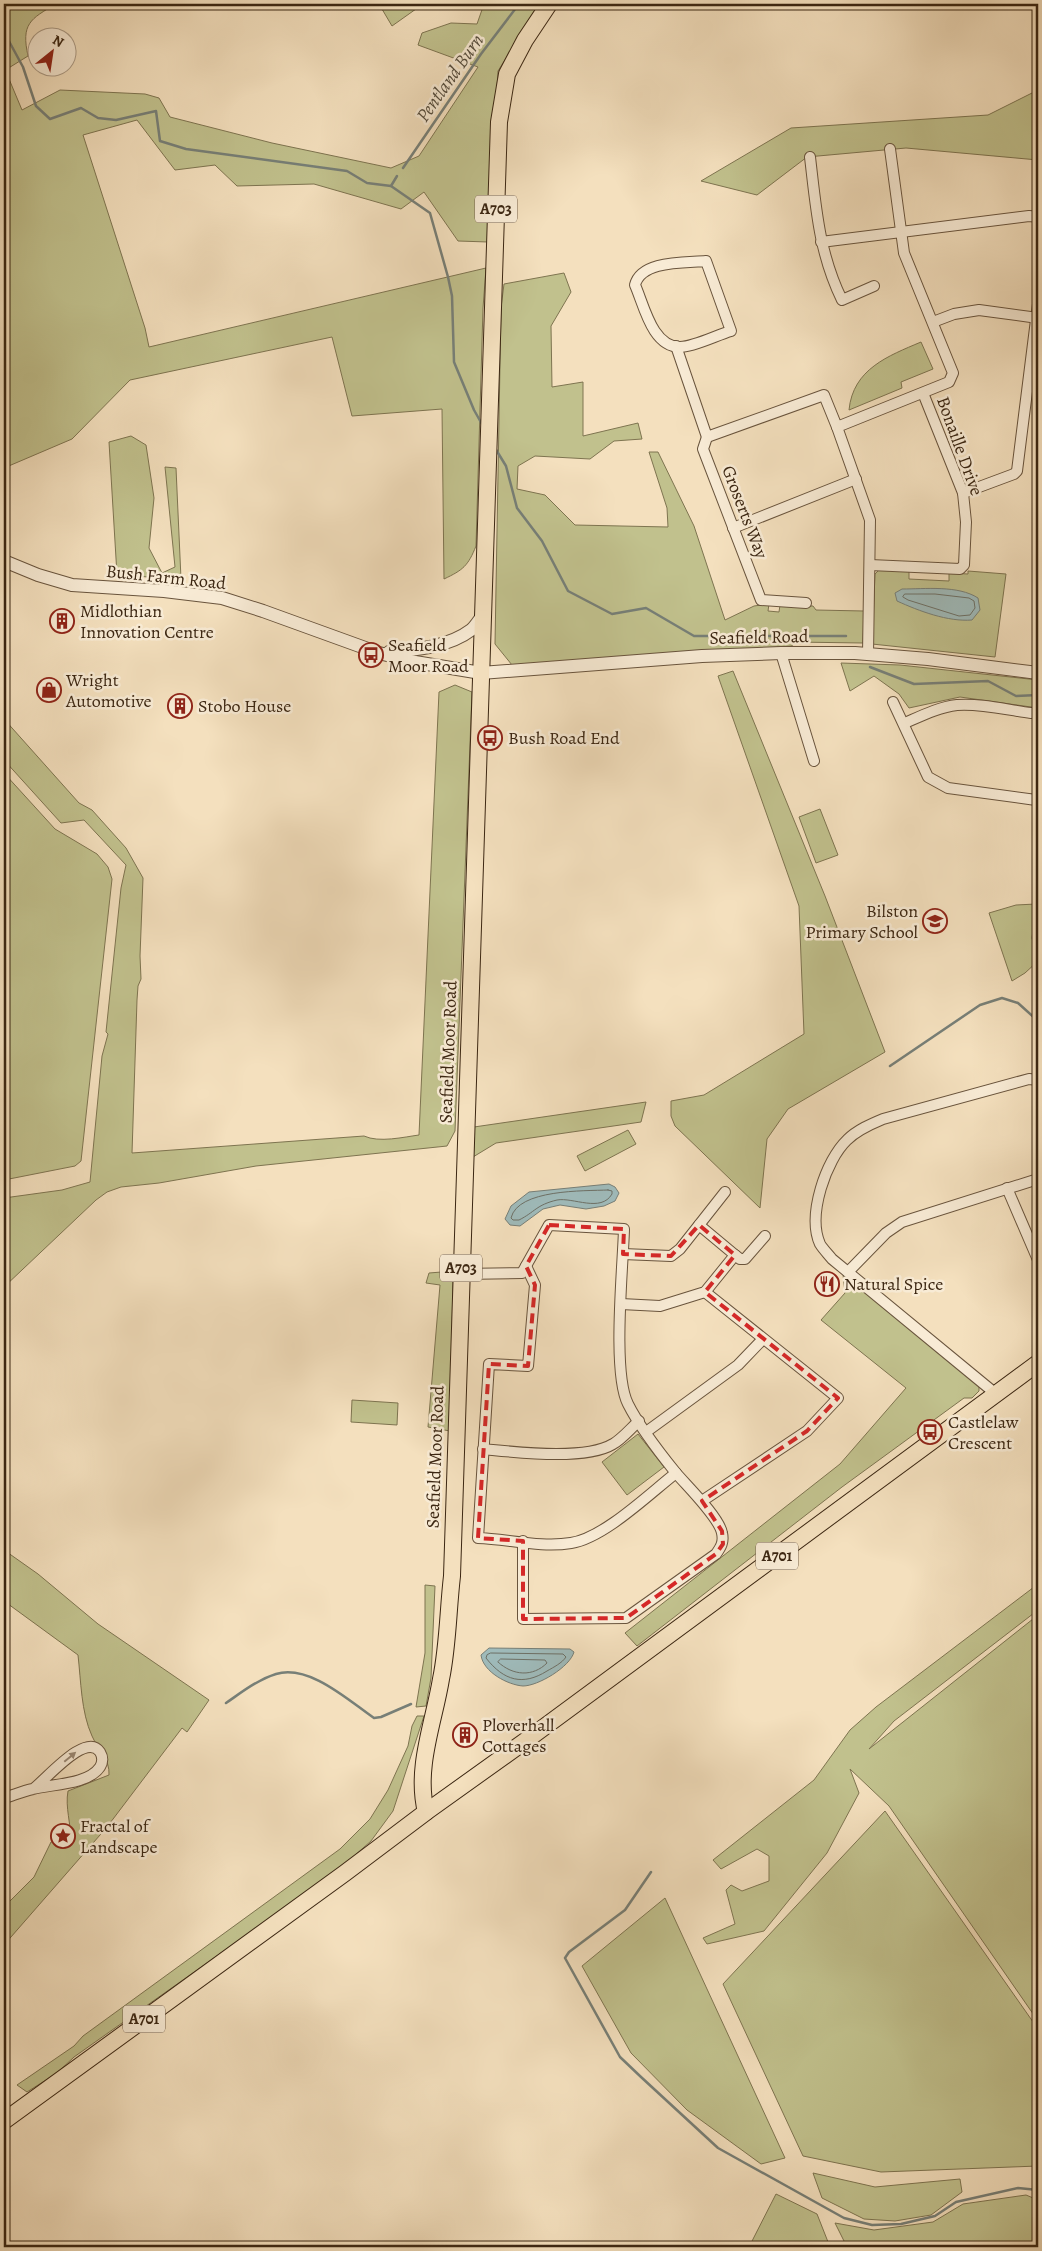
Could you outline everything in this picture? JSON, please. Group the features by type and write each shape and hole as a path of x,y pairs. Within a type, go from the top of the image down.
{"main road":[{"name":"Seafield Moor Road","path":"426,1812 423,1798 422,1774 442,1677 452,1576 499,122 507,74 525,40 549,4"},
{"name":"A701","path":"4,2121 528,1739 1038,1363"}],"street":[{"path":"837,427 949,382 953,373 904,253 890,149"},
{"path":"810,157 821,242 842,300 874,286"},
{"path":"821,242 902,230 1029,216 1038,217"},
{"path":"706,261 731,331 681,347 676,346 666,343 656,334 635,285 636,281 641,273 652,267 706,261"},
{"path":"963,493 1018,471 1038,304"},
{"path":"933,322 954,314 979,310 1037,318"},
{"name":"Groserts Way","path":"676,346 707,437 703,449 761,600 806,603"},
{"name":"Bonaille Drive","path":"870,565 963,567 966,522 963,493 923,392"},
{"path":"707,437 824,395 870,520 868,654"},
{"path":"733,528 856,479"},
{"name":"Bush Farm Road","path":"4,561 38,575 72,585 164,591 222,598 379,653 415,662 481,673"},
{"name":"Bush Farm Road","path":"379,653 414,650 446,642 471,630 483,615"},
{"path":"781,653 814,760"},
{"name":"Seafield Road","path":"481,673 702,656 781,653 868,654 928,659 1038,673"},
{"path":"893,702 905,723 928,777 948,788 1036,800 1038,802"},
{"path":"905,723 924,714 954,705 1031,713"},
{"path":"996,1394 832,1259 820,1243 816,1228 817,1202 825,1175 833,1157 847,1139 863,1128 883,1119 1029,1079 1038,1080"},
{"path":"848,1272 886,1233 902,1222 1038,1179"},
{"path":"1007,1188 1038,1260"},
{"path":"623,1254 671,1256 680,1249 725,1192"},
{"path":"461,1274 522,1273 549,1225 624,1229 621,1374 627,1402 676,1473 702,1501 722,1531 723,1544 716,1554 626,1618 523,1619 524,1542"},
{"path":"699,1225 740,1259 745,1259 765,1236"},
{"path":"621,1304 660,1306 705,1292 735,1255"},
{"path":"526,1266 535,1286 528,1366 489,1364 478,1538 569,1544 585,1540 602,1530 676,1473"},
{"path":"702,1501 807,1431 838,1398 705,1292"},
{"path":"646,1432 738,1365 763,1339"},
{"path":"483,1449 542,1454 590,1452 612,1444 639,1421"},
{"path":"4,1798 33,1788 54,1787 86,1777 101,1766 103,1759 101,1753 96,1748 87,1746 74,1752 33,1788"}],"highlighted area":[{"path":"549,1225 624,1229 623,1254 671,1256 699,1225 735,1255 705,1292 838,1398 807,1431 702,1501 722,1531 723,1544 716,1554 626,1618 523,1619 523,1541 478,1538 489,1364 528,1366 535,1285 526,1266"}],"green space":[{"path":"4,4 56,4 34,19 27,29 26,45 28,56 7,69 4,61"},
{"path":"379,4 423,4 392,26"},
{"path":"484,4 540,4 498,71 488,242 458,241 424,192 401,209 314,184 237,186 215,165 175,170 137,120 83,135 145,328 149,347 486,268 483,308 476,546 464,567 444,579 442,409 352,416 332,337 130,380 72,439 4,468 4,67 22,110 60,90 145,94 159,98 170,117 272,143 391,168 419,156 478,67 418,45 422,33 451,23 477,24"},
{"path":"1038,90 1038,160 906,148 807,157 757,195 701,181 791,128 988,115"},
{"path":"564,273 571,292 551,326 552,387 583,382 583,436 638,423 642,439 614,441 590,459 535,456 518,466 517,489 545,495 575,525 668,527 667,508 649,452 658,452 694,526 725,620 754,606 769,604 768,611 779,612 780,605 813,606 816,610 864,611 863,643 793,642 792,646 512,665 495,644 501,308 504,284"},
{"path":"921,342 933,369 901,382 902,388 849,410 857,384 865,374 885,359"},
{"path":"131,436 146,445 154,498 149,548 162,573 175,567 165,467 176,468 181,579 117,575 109,442"},
{"path":"880,569 909,571 909,579 949,581 949,573 968,574 968,571 1006,574 995,657 872,644 875,574"},
{"path":"841,663 900,665 1038,680 1038,708 960,697 909,708 899,694 874,676 850,691"},
{"path":"733,671 825,896 885,1052 788,1109 767,1139 760,1208 675,1126 671,1116 671,1101 704,1095 804,1034 799,906 718,676"},
{"path":"455,685 472,692 455,1131 447,1146 256,1166 159,1183 121,1187 107,1192 96,1200 4,1287 4,1198 62,1190 90,1182 102,1056 108,1034 106,1032 121,888 126,865 84,820 61,823 4,760 4,719 79,803 92,810 126,848 143,878 141,979 138,986 137,1000 132,1153 364,1136 377,1139 391,1139 419,1135 439,692"},
{"path":"4,773 55,829 97,854 108,867 112,879 81,1161 75,1166 4,1180"},
{"path":"820,809 838,855 816,863 799,817"},
{"path":"1036,904 1032,938 1038,961 1025,973 1012,981 989,913 1016,905"},
{"path":"646,1102 641,1122 496,1143 473,1157 474,1127"},
{"path":"628,1130 636,1144 585,1171 577,1156"},
{"path":"454,1271 450,1431 428,1427 440,1285 426,1283 429,1273"},
{"path":"843,1274 974,1381 979,1386 979,1391 972,1398 964,1398 842,1487 637,1646 625,1633 840,1464 906,1388 821,1320 845,1293"},
{"path":"352,1400 398,1403 397,1425 351,1422"},
{"path":"638,1434 664,1467 627,1495 602,1462"},
{"path":"4,1550 38,1574 98,1624 209,1700 187,1732 182,1728 107,1827 4,1945 4,1907 34,1877 51,1842 71,1841 67,1803 68,1791 109,1775 109,1769 88,1727 82,1696 78,1655 4,1601"},
{"path":"1038,1584 1038,1610 894,1721 869,1749 1038,1615 1038,2021 889,1806 850,1769 859,1793 827,1853 764,1931 707,1944 703,1938 735,1924 726,1890 731,1885 742,1891 769,1881 769,1856 757,1849 721,1869 713,1860 814,1780 850,1730 876,1707"},
{"path":"425,1585 435,1586 431,1678 426,1706 416,1707 425,1653"},
{"path":"417,1716 424,1716 393,1811 371,1841 337,1871 74,2057 57,2073 27,2092 17,2085 74,2046 83,2036 340,1849 370,1819 388,1790 408,1746 412,1726"},
{"path":"885,1811 1038,2029 1038,2166 881,2172 803,2156 723,1984"},
{"path":"665,1898 785,2158 761,2164 687,2110 631,2053 582,1966"},
{"path":"813,2173 875,2187 960,2179 962,2192 931,2215 895,2221 864,2219 822,2198"},
{"path":"776,2194 817,2214 830,2247 749,2247"},
{"path":"1026,2195 1038,2200 1038,2247 847,2247 835,2223 874,2230 933,2222 963,2204"}],"water":[{"path":"902,589 951,589 961,591 978,598 980,610 972,620 934,615 897,601 895,593"},
{"path":"609,1184 615,1187 619,1193 615,1201 604,1206 586,1209 560,1205 543,1209 520,1226 510,1225 505,1219 511,1206 529,1192"},
{"path":"489,1648 570,1649 574,1652 566,1664 553,1675 537,1683 523,1686 504,1680 486,1667 481,1655"}],"waterway":[{"name":"Pentland Burn","path":"403,168 481,54 519,4"},
{"path":"4,32 23,67 36,106 50,119 81,108 98,118 116,120 156,111 160,141 186,149 347,171 367,183 391,186 430,213 452,296 454,362 474,410 483,426"},
{"name":"Pentland Burn","path":"391,186 397,176"},
{"path":"495,448 506,466 517,508 542,541 568,591 612,614 646,608 694,636 846,636"},
{"path":"870,667 914,684 988,681 1016,696 1038,695"},
{"path":"890,1066 980,1005 1002,998 1018,1003 1038,1021"},
{"path":"226,1703 262,1680 276,1674 289,1672 302,1674 328,1685 374,1718 381,1717 411,1704"},
{"path":"651,1872 625,1910 569,1952 565,1958 620,2057 718,2148 844,2218 872,2225 901,2224 935,2216 956,2202 1018,2188 1038,2190"}],"place":[{"name":"Midlothian Innovation Centre","path":"62,621"},
{"name":"Seafield Moor Road","path":"371,655"},
{"name":"Wright Automotive","path":"49,690"},
{"name":"Stobo House","path":"180,706"},
{"name":"Bush Road End","path":"490,738"},
{"name":"Bilston Primary School","path":"935,921"},
{"name":"Natural Spice","path":"827,1284"},
{"name":"Castlelaw Crescent","path":"930,1432"},
{"name":"Ploverhall Cottages","path":"465,1735"},
{"name":"Fractal of Landscape","path":"63,1836"}]}
